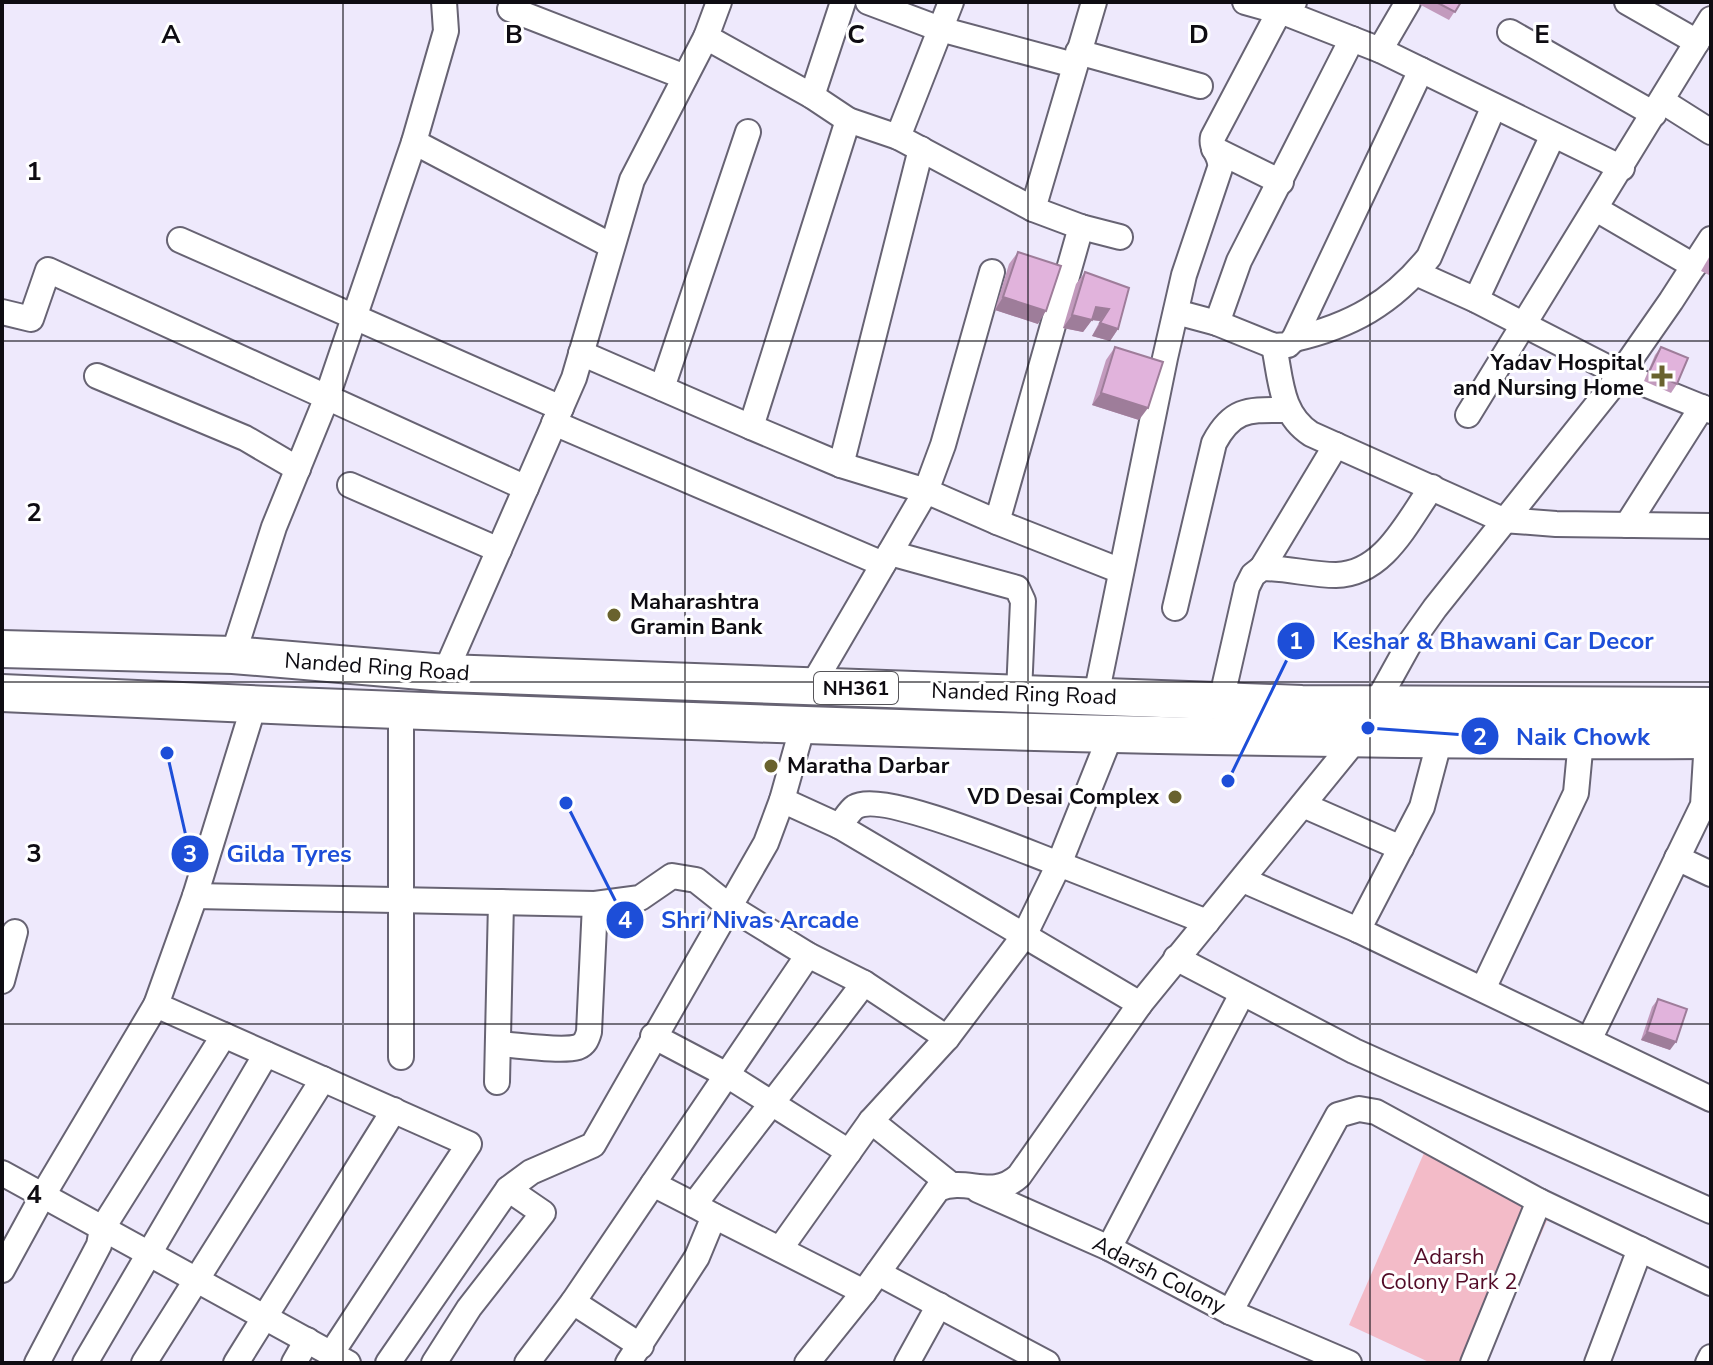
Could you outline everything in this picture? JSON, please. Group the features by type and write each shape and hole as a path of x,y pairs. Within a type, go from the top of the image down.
{"highway":[{"name":"Nanded Ring Road","path":"2,649 233,655 445,673 1375,704 1710,729"},
{"name":"NH361","path":"2,693 401,711 1111,734 1581,740 1710,729"}],"street":[{"path":"233,655 274,527 327,397 414,142 446,31 444,2"},
{"path":"445,673 558,416 581,353 632,180 706,37 719,2"},
{"path":"812,96 843,2"},
{"path":"868,2 940,29 1200,86"},
{"path":"898,137 951,2"},
{"path":"1033,209 1094,2"},
{"path":"1245,2 1287,9 1380,50 1622,168"},
{"path":"1380,50 1408,2"},
{"path":"1627,2 1697,42"},
{"path":"510,9 685,77"},
{"path":"1096,696 1184,275 1220,168 1220,157 1214,149 1213,137 1287,9"},
{"path":"1468,415 1711,19"},
{"path":"1510,32 1711,132"},
{"path":"706,37 812,96 848,120 898,137 1033,209 1081,227 1120,237"},
{"path":"1217,323 1239,261 1352,39"},
{"path":"1421,70 1284,342 1287,410 1298,425 1336,445 1503,520 1711,526"},
{"path":"1176,312 1284,342 1328,331 1383,304 1429,257 1494,106"},
{"path":"751,427 848,120"},
{"path":"662,388 748,132"},
{"path":"1476,300 1553,135"},
{"path":"414,142 612,246"},
{"path":"841,465 921,149"},
{"path":"1214,149 1281,182"},
{"path":"1596,209 1694,266"},
{"path":"997,522 1081,227"},
{"path":"807,1363 871,1282 938,1189 960,1185 994,1189 1008,1186 1019,1176 1140,1004 1357,738 1408,646 1503,520 1551,465 1620,374 1711,239"},
{"path":"180,240 354,317 558,416 886,559 1017,588 1023,601 1019,693"},
{"path":"2,312 31,319 48,270 526,488"},
{"path":"812,686 926,491 943,445 992,272"},
{"path":"1416,273 1525,324 1620,374 1706,409 1627,525"},
{"path":"581,353 841,465 926,491 1121,571"},
{"path":"97,376 245,438 298,469"},
{"path":"1175,608 1214,443 1223,426 1235,414 1287,410"},
{"path":"1221,701 1247,587 1253,575 1262,568 1336,445"},
{"path":"350,485 499,550"},
{"path":"1262,568 1334,575 1357,573 1388,550 1432,487"},
{"path":"2,1270 156,1005 195,896 254,705"},
{"path":"401,711 401,1057"},
{"path":"388,1363 508,1189 531,1172 593,1145 766,843 782,800 803,725"},
{"path":"1589,1040 1703,805 1710,729"},
{"path":"780,1249 871,1121 947,1038 1024,936 1059,864 1111,734"},
{"path":"1358,930 1422,807 1440,739"},
{"path":"1483,989 1576,793 1581,740"},
{"path":"782,800 839,826 1140,1004"},
{"path":"839,826 855,807 869,803 886,805 968,830 1207,922"},
{"path":"1303,805 1401,848"},
{"path":"1677,858 1711,874"},
{"path":"195,896 595,904 640,898 664,880 684,876 696,880 730,907 808,955 864,983 947,1038"},
{"path":"1243,880 1358,930 1711,1099"},
{"path":"497,1082 501,902"},
{"path":"498,1044 567,1048 586,1042 595,904"},
{"path":"2,981 15,932"},
{"path":"527,1363 573,1302 808,955"},
{"path":"1176,958 1354,1051 1711,1211"},
{"path":"573,1302 634,1355 697,1257 704,1210 773,1103 864,983"},
{"path":"1109,1248 1242,994"},
{"path":"2,1173 340,1358 469,1144 156,1005"},
{"path":"37,1363 99,1245 102,1229 224,1035"},
{"path":"653,1036 727,1075 849,1152"},
{"path":"85,1363 266,1054"},
{"path":"144,1363 198,1282 323,1079"},
{"path":"1230,1312 1338,1115 1359,1109 1376,1112 1539,1201 1711,1283"},
{"path":"236,1363 394,1110"},
{"name":"Adarsh Colony","path":"871,1121 960,1185 1109,1248 1230,1312 1349,1363"},
{"path":"653,1184 780,1249 939,1305 1047,1363"},
{"path":"434,1363 469,1308 543,1213 508,1189"},
{"path":"1473,1363 1539,1201"},
{"path":"1597,1363 1640,1249"},
{"path":"439,1288 469,1308"},
{"path":"907,1363 939,1305"},
{"path":"294,1363 307,1340"},
{"path":"1708,1363 1711,1357"}],"green space":[{"name":"Adarsh Colony Park 2","path":"1424,1153 1553,1207 1484,1363 1431,1363 1349,1325"}],"building":[{"path":"1436,2 1461,2 1455,12"},
{"path":"1018,252 1061,266 1046,311 1003,297"},
{"path":"1085,272 1129,288 1118,329 1100,323 1109,309 1096,307 1092,320 1072,315"},
{"path":"1115,347 1163,362 1148,408 1101,393"},
{"path":"1661,347 1688,358 1677,384 1649,372"},
{"path":"1658,999 1687,1009 1676,1042 1647,1032"}],"place":[{"name":"Yadav Hospital and Nursing Home","path":"1662,376"},
{"name":"Maharashtra Gramin Bank","path":"614,615"},
{"name":"Naik Chowk","path":"1368,728"},
{"name":"Gilda Tyres","path":"167,753"},
{"name":"Maratha Darbar","path":"771,766"},
{"name":"Keshar & Bhawani Car Decor","path":"1228,781"},
{"name":"VD Desai Complex","path":"1175,797"},
{"name":"Shri Nivas Arcade","path":"566,803"}]}
